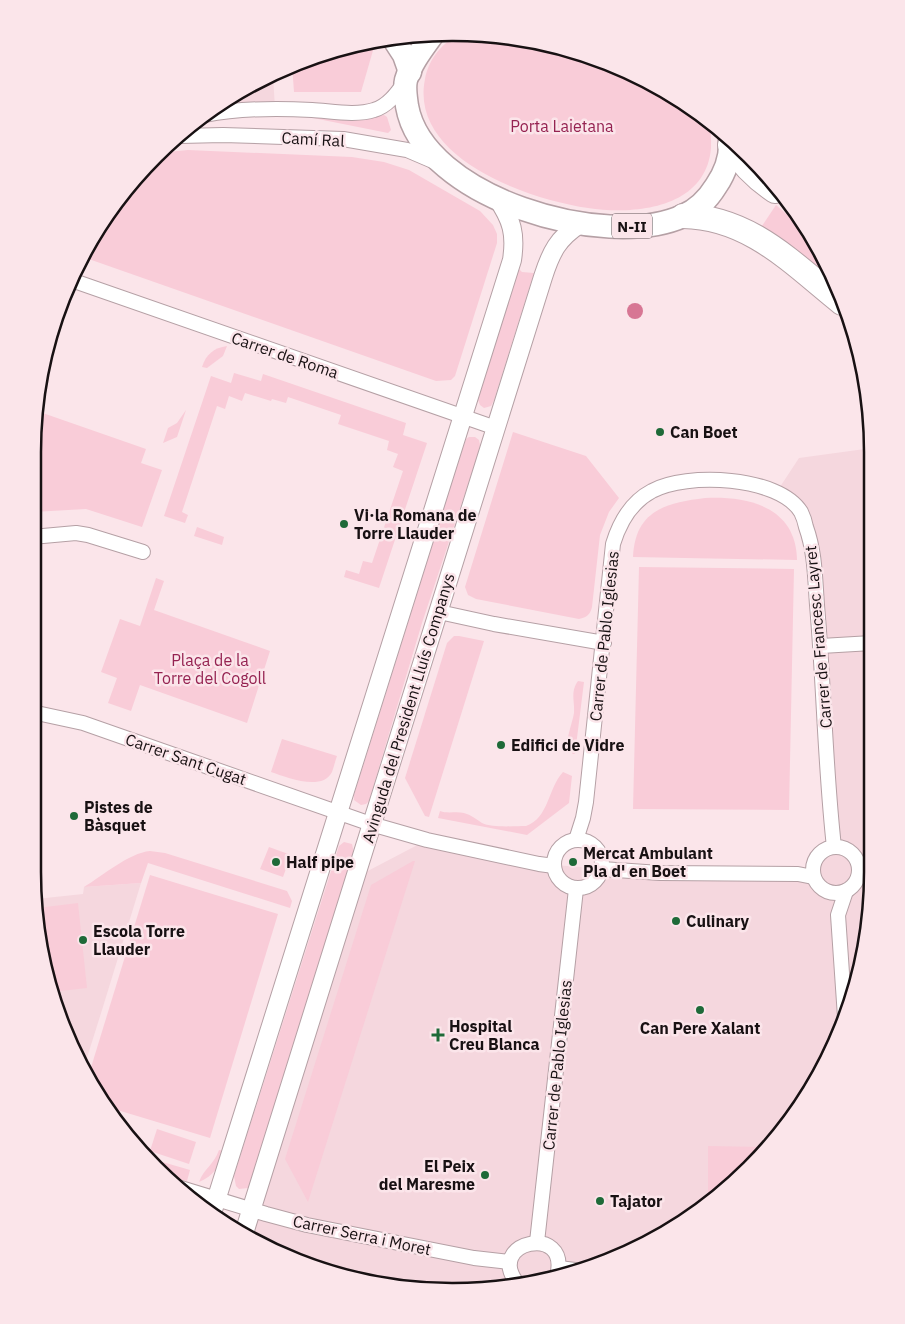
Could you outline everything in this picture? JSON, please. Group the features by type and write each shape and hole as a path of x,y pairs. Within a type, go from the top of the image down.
{"highway":[{"path":"737,156 752,172"},
{"path":"683,216 710,218 726,222 750,233 832,296"}],"main road":[{"path":"408,77 415,61 428,42"},
{"path":"398,45 404,55 408,77"},
{"name":"N-II","path":"408,77 405,97 414,129 423,144 442,165 477,188 497,198 550,218 580,224 641,226 669,221 683,216 704,202 712,192 726,167 729,148"}],"street":[{"name":"Camí Ral","path":"223,112 255,108 355,112 373,110 390,100 408,77"},
{"name":"Camí Ral","path":"190,136 344,139 407,150 442,165"},
{"path":"214,1205 512,260 514,247 512,225 506,211 497,198"},
{"name":"Avinguda del President Lluís Companys","path":"246,1227 371,824 552,253 566,233 580,224"},
{"name":"Carrer de Roma","path":"79,283 496,428"},
{"name":"Carrer de Francesc Layret","path":"696,480 748,483 776,493 790,501 801,512 813,546 834,847"},
{"name":"Carrer de Pablo Iglesias","path":"576,840 586,802 613,544 617,529 626,513 653,490 696,480"},
{"path":"41,536 76,533 88,534 143,552"},
{"path":"438,612 604,643"},
{"path":"821,646 864,643"},
{"name":"Carrer Sant Cugat","path":"41,714 84,723 371,824 427,840 554,866"},
{"path":"576,840 587,842 596,848 602,858 602,869 599,877 593,884 585,888 576,889 561,881 556,874 554,866 560,848 576,840"},
{"path":"864,868 852,853 844,848 834,847 823,850 816,858 812,868 813,876 823,890 839,894 846,891 864,872"},
{"path":"602,869 660,873 798,874 813,876"},
{"name":"Carrer de Pablo Iglesias","path":"537,1242 576,889"},
{"path":"844,998 838,915 846,891"},
{"name":"Carrer Serra i Moret","path":"214,1205 252,1210 307,1225 474,1258 510,1262"},
{"path":"514,1278 510,1270 510,1262 513,1255 523,1245 537,1242 553,1250 557,1258 558,1269"}],"shaded area":[{"path":"273,83 275,109 220,114 247,96"},
{"path":"632,303 638,303 643,308 641,317 632,319 627,314 627,308"},
{"path":"864,449 864,872 863,898 856,952 842,1004 809,1077 779,1122 762,1143 724,1181 703,1198 658,1228 585,1261 533,1275 479,1282 452,1283 426,1282 372,1275 320,1261 250,1230 362,874 427,840 539,864 638,871 813,876 812,868 816,858 823,851 834,847 821,646 801,512 776,493 799,458"},
{"name":"Escola Torre Llauder","path":"141,883 87,1058 63,1004 55,978 49,952 42,898 83,894 84,887"}],"green space":[{"name":"Porta Laietana","path":"448,41 452,41 479,42 533,49 585,63 634,84 658,96 711,132 711,148 706,168 696,184 682,196 665,204 626,210 588,208 563,203 505,184 478,170 453,152 435,131 425,107 425,79 433,58"},
{"path":"373,49 361,92 294,92 293,74 320,63"},
{"path":"384,115 387,117 391,130 388,133 313,118 314,116 364,118"},
{"path":"188,150 352,157 384,162 409,170 480,211 493,225 497,234 497,243 455,376 451,380 436,381 90,259 126,202 143,181 172,152"},
{"path":"776,205 789,216 794,224 809,247 824,278 762,226"},
{"path":"519,269 522,272 534,273 494,400 491,406 484,408 478,400"},
{"path":"227,346 223,356 207,368 202,367 211,352"},
{"path":"234,373 261,381 263,374 406,423 403,435 427,443 379,588 344,577 346,570 359,574 363,561 372,563 403,471 393,467 398,454 387,450 389,441 338,424 341,415 288,397 286,403 272,399 271,401 245,393 242,401 229,396 225,409 217,406 182,512 188,515 185,523 164,516 211,376 231,383"},
{"path":"186,410 177,437 163,443 168,428 177,423"},
{"path":"43,413 146,449 141,463 162,470 142,527 86,509 41,512"},
{"path":"513,432 586,456 619,498 609,512 600,535 592,607 588,615 579,619 476,599 468,595 465,587"},
{"path":"475,437 479,440 480,445 477,457 422,623 369,801 361,805 354,800 354,795 458,463 466,439"},
{"path":"705,498 738,499 767,508 779,517 788,528 795,542 797,560 633,557 639,529 646,519 665,507"},
{"path":"197,527 224,537 222,545 194,536"},
{"path":"639,567 794,569 789,810 633,809"},
{"name":"Plaça de la Torre del Cogoll","path":"156,578 164,581 154,610 270,651 247,723 140,685 131,711 108,703 117,678 101,672 120,619 140,626"},
{"path":"454,636 484,641 429,817 425,816 405,778 447,643"},
{"path":"578,681 584,682 575,754 573,754 568,749 568,740 574,713 574,689"},
{"path":"282,739 337,756 332,772 327,778 312,782 271,772"},
{"path":"563,772 572,776 569,803 527,835 438,818 440,811 461,812 486,825 526,826 534,822 544,810 554,786"},
{"path":"344,842 352,844 354,853 251,1184 248,1188 239,1189 236,1186 234,1176 339,846"},
{"name":"Half pipe","path":"269,847 291,855 283,877 260,869"},
{"path":"150,851 165,853 287,891 292,901 290,908 148,863 141,883 84,887 125,860"},
{"path":"415,861 308,1202 285,1159 371,885"},
{"path":"150,875 278,914 210,1138 118,1110 91,1067"},
{"path":"78,903 87,988 59,991 49,952 43,907"},
{"path":"157,1129 196,1142 189,1164 150,1150"},
{"path":"708,1146 758,1147 724,1181 708,1194"},
{"path":"219,1150 225,1151 218,1166 209,1177 199,1182 214,1159"},
{"path":"162,1162 190,1170 187,1181 179,1179"}],"place":[{"name":"Can Boet","path":"660,432"},
{"name":"Vi·la Romana de Torre Llauder","path":"344,524"},
{"name":"Edifici de Vidre","path":"501,745"},
{"name":"Pistes de Bàsquet","path":"74,816"},
{"name":"Half pipe","path":"276,862"},
{"name":"Mercat Ambulant Pla d' en Boet","path":"573,862"},
{"name":"Culinary","path":"676,921"},
{"name":"Escola Torre Llauder","path":"83,940"},
{"name":"Can Pere Xalant","path":"700,1010"},
{"name":"Hospital Creu Blanca","path":"438,1035"},
{"name":"El Peix del Maresme","path":"485,1175"},
{"name":"Tajator","path":"600,1201"}]}
